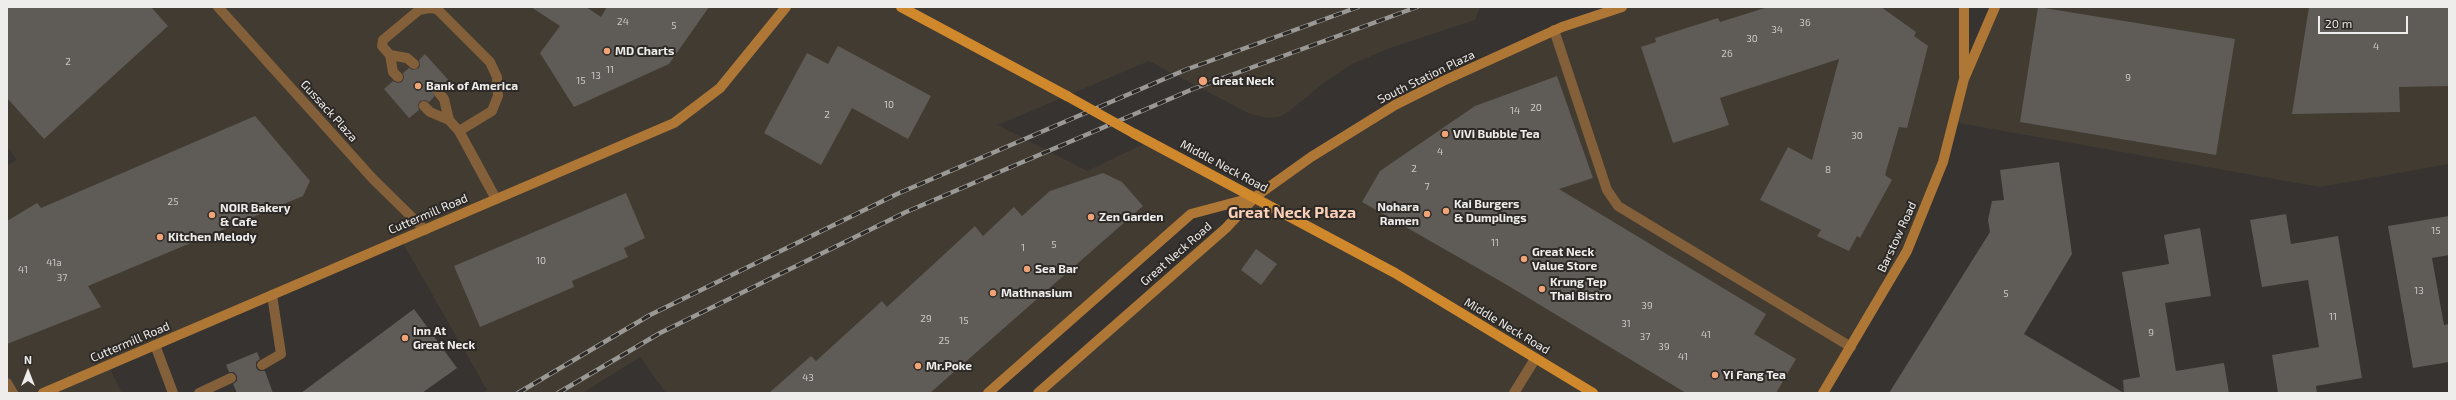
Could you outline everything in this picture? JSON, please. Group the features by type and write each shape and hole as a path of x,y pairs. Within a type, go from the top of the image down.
{"main road":[{"name":"Cuttermill Road","path":"43,393 674,123 720,88 786,7"},
{"name":"Middle Neck Road","path":"901,7 1395,273 1593,393"},
{"name":"South Station Plaza","path":"1255,197 1311,157 1395,105 1554,30 1622,7"},
{"name":"Barstow Road","path":"1964,7 1964,79"},
{"name":"Barstow Road","path":"1823,393 1907,251 1936,182 1964,79 1995,7"},
{"name":"Great Neck Road","path":"988,393 1191,214 1255,197"},
{"name":"Great Neck Road","path":"1038,393 1226,228 1255,197"}],"street":[{"name":"Gussack Plaza","path":"218,7 373,179 425,230"},
{"path":"398,77 393,72 390,55 382,46 383,40 419,10 429,8 437,9 490,62 497,77 498,96 492,111 459,131"},
{"path":"1554,30 1607,190 1618,206 1851,347"},
{"path":"390,55 407,58 414,64"},
{"path":"439,93 444,99 449,120"},
{"path":"424,106 430,112 449,120 459,131 496,199"},
{"path":"262,364 281,354 272,295"},
{"path":"156,345 173,393"},
{"path":"1514,393 1535,359"},
{"path":"199,393 231,378"},
{"path":"7,383 13,393"}],"shaded area":[{"path":"7,7 1480,7 1475,20 1393,47 1352,64 1325,82 1288,112 1279,117 1268,118 1250,114 1149,61 998,125 1087,171 1148,142 1255,197 1443,81 1622,7 1964,7 1964,77 1995,7 2449,7 2449,164 2320,187 1953,122 1901,265 1823,393 1038,393 1254,198 1191,214 988,393 666,393 640,357 583,393 482,393 487,390 401,240 108,365 122,393 7,393 7,165 17,160 7,147"}],"building":[{"path":"7,7 151,7 168,26 44,139 7,98"},
{"path":"531,7 586,7 601,17 607,7 709,7 669,64 574,107 540,53 560,26"},
{"path":"1768,7 1881,7 1916,32 1914,36 1928,46 1907,128 1899,127 1885,175 1892,180 1860,238 1857,236 1849,251 1817,236 1821,230 1760,200 1788,147 1812,160 1839,59 1720,98 1729,125 1673,143 1641,47 1656,42 1655,38 1718,18 1720,22"},
{"path":"2038,7 2235,39 2216,155 2020,122"},
{"path":"2309,7 2449,7 2449,86 2399,87 2400,112 2292,114"},
{"path":"838,46 931,96 908,139 852,108 821,165 764,133 807,53 828,64"},
{"name":"Bank of America","path":"425,54 451,83 444,89 438,87 435,88 434,97 429,102 425,100 420,101 418,105 419,110 409,118 384,89 393,81 397,83 402,82 404,78 403,73 409,68 413,70 419,68 419,60"},
{"path":"1557,76 1593,178 1559,189 1766,314 1754,334 1796,359 1776,393 1686,393 1502,282 1362,202 1380,171 1475,106"},
{"path":"255,116 310,181 303,196 88,286 101,307 7,344 7,221 37,203 41,208"},
{"path":"2059,162 2072,254 2024,334 2124,393 1889,393 1990,232 1988,220 1992,201 2004,200 2000,170"},
{"path":"1103,173 1122,182 1143,206 930,393 769,393 811,356 816,361 882,301 887,307 975,226 983,236 1014,207 1022,216 1050,191"},
{"path":"626,193 645,238 624,248 628,257 572,281 574,287 480,327 454,266"},
{"path":"2286,214 2291,244 2338,236 2362,378 2316,386 2317,393 2278,393 2272,355 2319,347 2308,280 2262,287 2250,220"},
{"path":"2449,216 2449,255 2432,258 2444,325 2449,324 2449,362 2413,368 2388,226"},
{"path":"2200,228 2211,296 2165,303 2176,371 2224,363 2229,393 2124,393 2123,380 2140,377 2122,272 2169,264 2164,235"},
{"path":"1256,249 1277,264 1261,285 1241,270"},
{"name":"Inn At Great Neck","path":"414,309 457,368 422,393 301,393"},
{"path":"257,352 260,359 256,362 256,368 259,371 265,371 273,393 237,393 233,384 237,381 237,376 234,372 229,372 226,365"}],"railway":[{"path":"518,393 650,315 897,194 1185,70 1358,7"},
{"path":"558,393 660,333 906,212 1193,89 1417,7"}],"place":[{"name":"MD Charts","path":"607,51"},
{"name":"Great Neck","path":"1203,81"},
{"name":"Bank of America","path":"418,86"},
{"name":"ViVi Bubble Tea","path":"1445,134"},
{"name":"Kai Burgers & Dumplings","path":"1446,211"},
{"name":"Nohara Ramen","path":"1427,214"},
{"name":"NOIR Bakery & Cafe","path":"212,215"},
{"name":"Zen Garden","path":"1091,217"},
{"name":"Kitchen Melody","path":"160,237"},
{"name":"Great Neck Value Store","path":"1524,259"},
{"name":"Sea Bar","path":"1027,269"},
{"name":"Krung Tep Thai Bistro","path":"1542,289"},
{"name":"Mathnasium","path":"993,293"},
{"name":"Inn At Great Neck","path":"405,338"},
{"name":"Mr.Poke","path":"918,366"},
{"name":"Yi Fang Tea","path":"1715,375"}],"district":[{"name":"Great Neck Plaza","path":"1292,213"}]}
